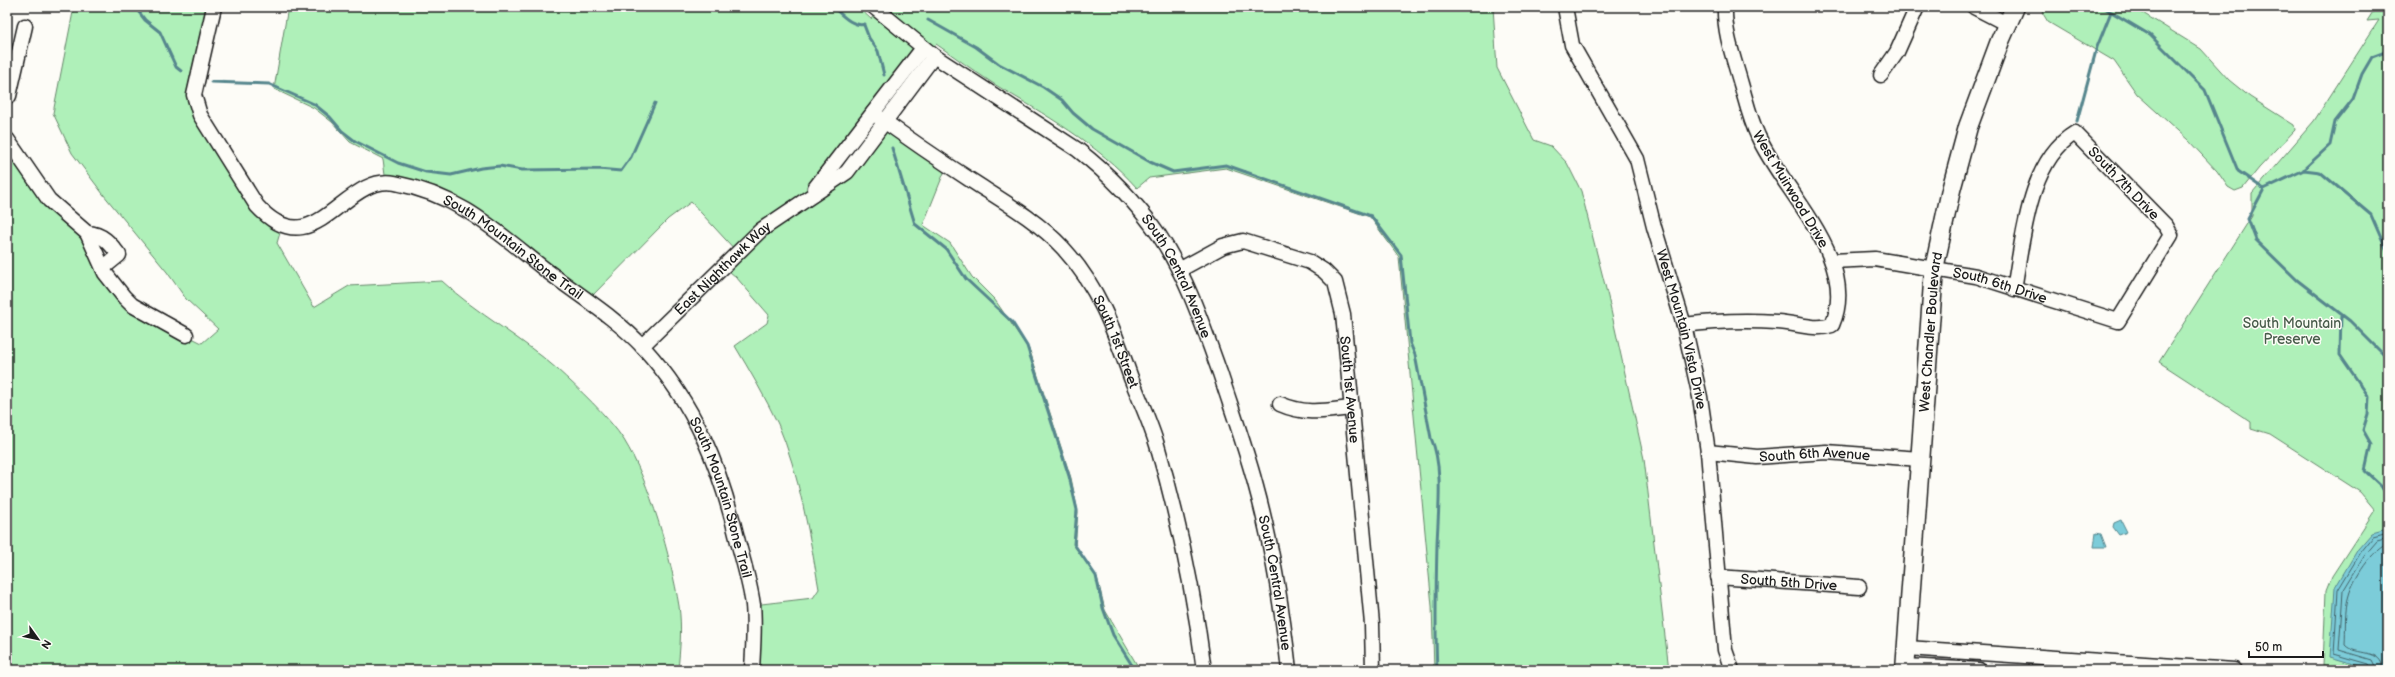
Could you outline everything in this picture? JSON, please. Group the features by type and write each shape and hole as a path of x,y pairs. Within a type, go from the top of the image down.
{"main road":[{"name":"West Chandler Boulevard","path":"1906,661 1934,269 1951,190 1968,127 2007,24 2016,7"}],"street":[{"name":"South Mountain Stone Trail","path":"214,7 194,95 200,115 257,206 269,219 295,228 307,226 376,184 396,183 453,202 486,221 608,317 642,346 666,373 684,400 708,444 717,466 729,504 750,590 754,630 752,670"},
{"name":"West Mountain Vista Drive","path":"1565,7 1572,44 1607,102 1637,159 1654,227 1684,325 1700,397 1708,452 1725,650 1732,670"},
{"name":"West Muirwood Drive","path":"1684,325 1722,320 1779,322 1820,329 1832,325 1839,310 1832,261 1819,232 1758,136 1729,39 1725,7"},
{"path":"1881,76 1897,52 1917,7"},
{"path":"1974,7 2007,24"},
{"name":"South Central Avenue","path":"876,9 906,35 934,56 1078,150 1098,166 1119,185 1158,235 1179,270 1211,348 1256,484 1278,588 1289,670"},
{"path":"9,96 13,54 25,26"},
{"name":"East Nighthawk Way","path":"808,197 923,48"},
{"name":"East Nighthawk Way","path":"642,346 761,230 847,172 934,56"},
{"name":"South 1st Street","path":"873,113 1042,228 1077,265 1099,297 1110,319 1156,443 1173,500 1189,570 1204,670"},
{"name":"South 7th Drive","path":"2014,289 2026,220 2037,180 2064,140 2075,133 2166,226 2171,235 2118,321"},
{"path":"7,139 50,200 88,233 103,268 132,305 186,335"},
{"path":"88,233 96,233 108,240 119,255 103,268"},
{"name":"South 1st Avenue","path":"1179,270 1224,246 1243,241 1310,262 1324,271 1335,282 1340,301 1372,616 1373,670"},
{"name":"South 6th Drive","path":"1832,261 1875,259 1976,276 2118,321"},
{"path":"1280,404 1295,411 1308,412 1350,408"},
{"name":"South 6th Avenue","path":"1708,452 1757,456 1826,452 1920,459"},
{"name":"South 5th Drive","path":"1718,577 1859,587"},
{"path":"1906,661 2234,670"},
{"path":"1906,661 1980,670"}],"green space":[{"path":"74,7 214,7 194,95 257,206 282,226 277,243 314,307 349,286 442,281 470,304 543,357 602,412 618,431 634,457 651,498 665,543 680,614 681,630 678,670 7,670 7,142 50,200 87,233 124,297 186,335 202,343 218,329 186,299 167,272 103,194 72,153 53,113"},
{"path":"288,7 858,7 871,19 881,7 1493,7 1497,68 1534,140 1551,146 1567,163 1581,191 1608,297 1644,459 1669,670 1434,670 1432,606 1399,257 1370,217 1226,168 1149,178 1137,188 1105,157 1070,131 994,84 936,44 879,117 947,165 923,225 950,243 972,277 995,300 1030,351 1071,478 1078,512 1075,547 1097,577 1105,610 1140,670 752,670 753,605 813,598 819,589 803,505 792,463 778,424 735,346 767,323 769,315 736,277 723,266 737,252 691,202 668,219 587,301 486,221 386,182 383,159 350,142 332,122 314,108 274,89"},
{"path":"2045,7 2133,7 2201,49 2229,80 2250,97 2294,125 2295,130 2259,168 2243,188 2235,191 2228,187 2217,171 2188,140 2137,94 2114,61 2048,22 2042,12"},
{"name":"South Mountain Preserve","path":"2376,7 2388,7 2388,670 2345,670 2323,665 2326,591 2332,576 2375,510 2360,492 2270,434 2251,428 2251,422 2159,362 2252,216 2252,193 2314,121 2379,20 2367,21"}],"water":[{"path":"2121,520 2127,532 2119,535 2113,527 2114,523"},
{"path":"2387,529 2388,670 2375,670 2330,657 2335,588 2358,549 2372,533"},
{"path":"2096,533 2101,534 2106,547 2094,547"}],"waterway":[{"path":"135,7 145,20 160,32 176,67 181,71"},
{"path":"833,7 843,17 852,22 861,25 865,24"},
{"path":"2103,7 2150,35 2205,90 2238,171 2264,189 2248,219 2256,240 2297,280 2350,321 2388,359"},
{"path":"2077,121 2097,47 2111,12"},
{"path":"928,20 976,47 999,64 1043,87 1062,100 1073,113 1092,129 1150,162 1173,172 1226,165 1371,216 1401,255 1410,343 1415,355 1431,438 1438,462 1439,504 1436,591 1437,670"},
{"path":"864,25 869,38 878,51 884,75"},
{"path":"2304,169 2330,145 2335,122 2353,99 2362,74 2372,57 2388,51"},
{"path":"211,82 269,84 314,104 330,117 342,131 355,141 398,163 426,172 451,175 481,168 500,166 522,170 598,169 621,171 631,157 655,103"},
{"path":"892,148 915,224 946,249 966,279 1012,322 1027,346 1069,476 1077,510 1074,544 1096,576 1103,608 1113,635 1135,670"},
{"path":"2264,189 2304,170 2320,172 2371,215 2388,254"},
{"path":"2341,314 2340,355 2369,397 2368,414 2363,430 2371,444 2365,471 2381,486 2388,497"}]}
